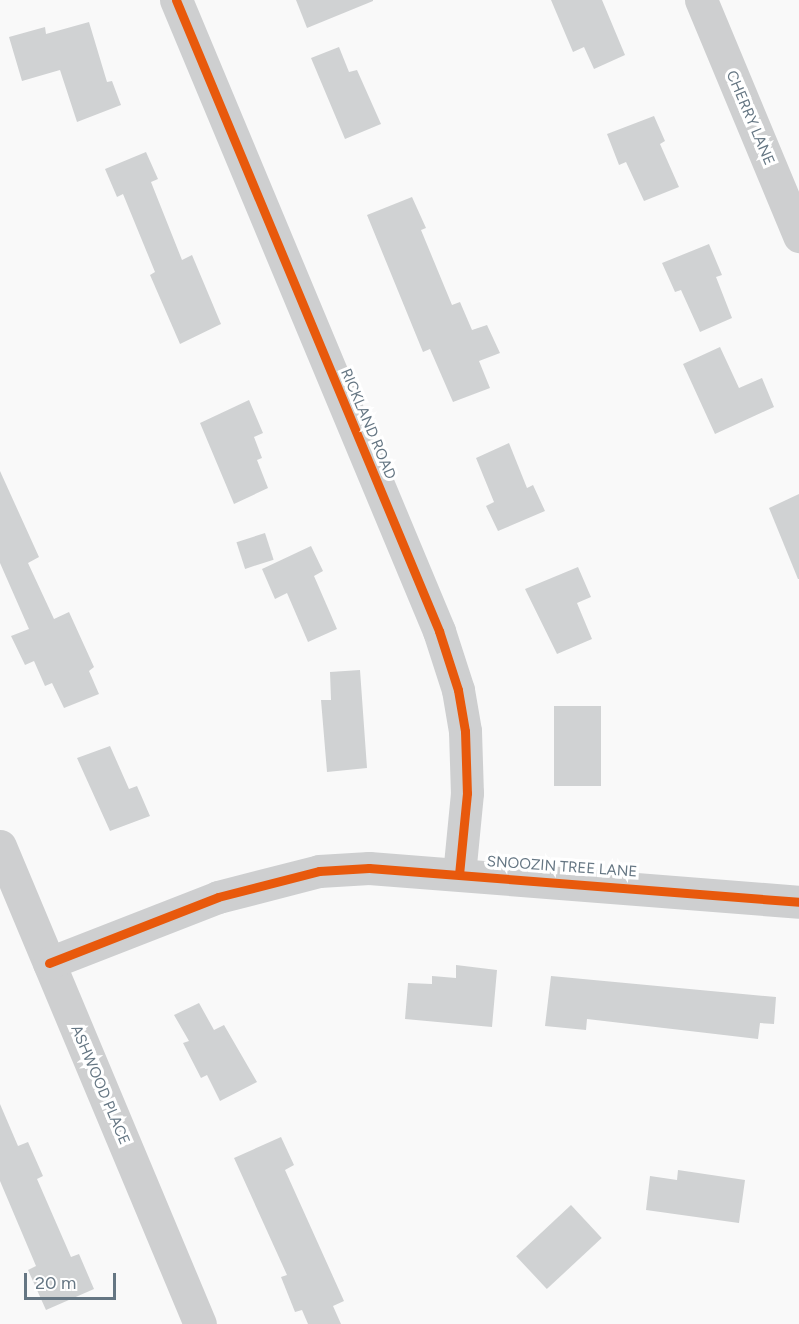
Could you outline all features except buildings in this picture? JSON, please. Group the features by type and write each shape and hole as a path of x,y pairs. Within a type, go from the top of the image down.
{"street":[{"name":"RICKLAND ROAD","path":"176,0 439,631 458,690 465,731 467,793 459,874"},
{"name":"CHERRY LANE","path":"700,0 799,236"},
{"name":"ASHWOOD PLACE","path":"0,846 200,1324"},
{"name":"SNOOZIN TREE LANE","path":"50,963 218,897 278,879 369,868 799,902"}],"cycle path":[{"path":"176,0 439,631 458,690 465,731 467,793 459,874"},
{"path":"49,963 218,897 319,871 369,868 799,902"}]}
